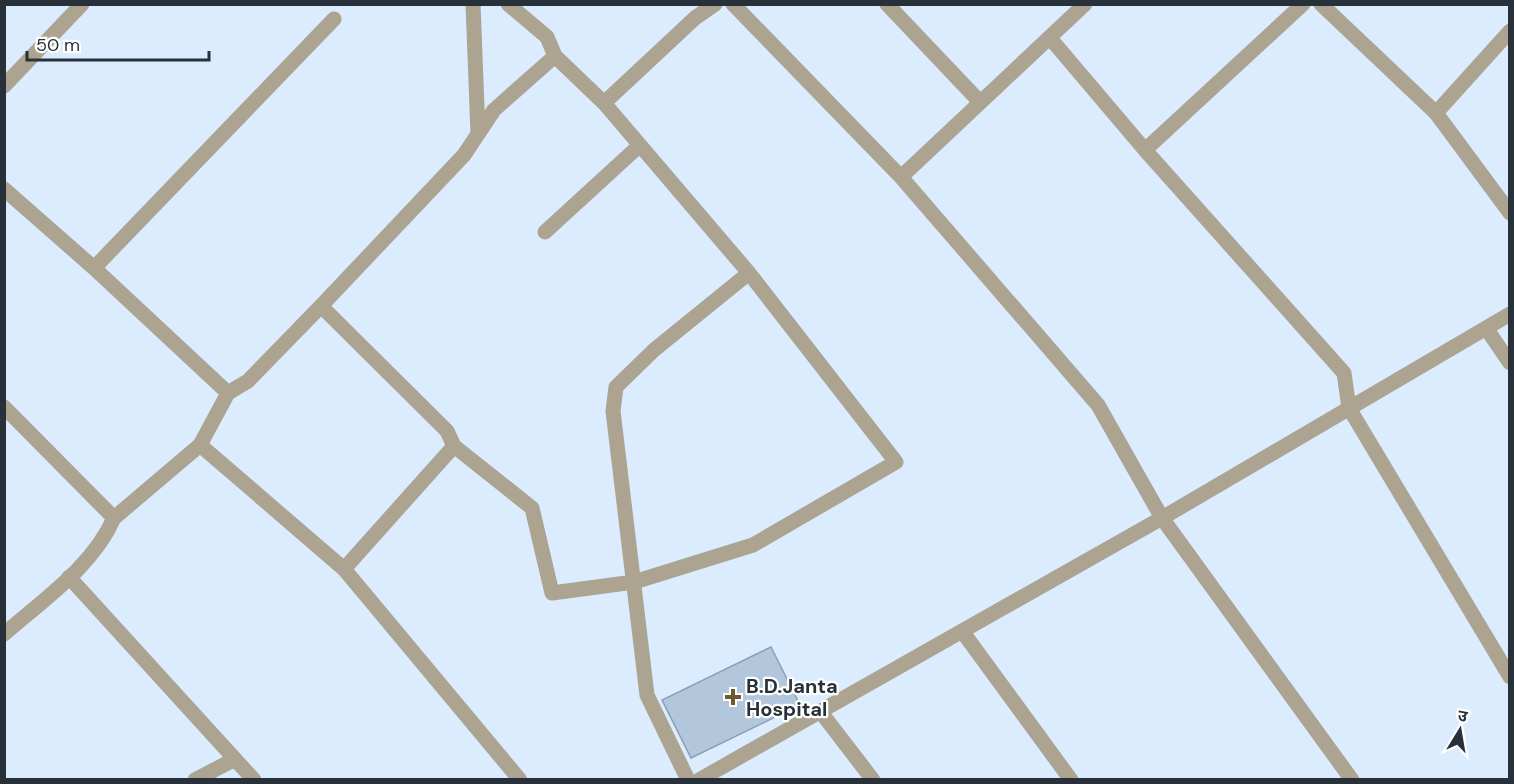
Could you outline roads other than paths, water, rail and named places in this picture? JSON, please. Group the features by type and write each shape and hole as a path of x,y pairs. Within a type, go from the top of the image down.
{"street":[{"path":"4,86 82,4"},
{"path":"473,4 478,133"},
{"path":"321,306 447,431 454,446 532,508 552,593 634,582 753,545 896,462 749,273 604,103 555,56 547,38 508,4"},
{"path":"604,103 695,18 715,4"},
{"path":"733,4 901,177 1098,405 1162,518 1352,780"},
{"path":"887,4 979,101"},
{"path":"901,177 979,101 1085,4"},
{"path":"1146,150 1303,4"},
{"path":"1321,4 1436,113 1509,213"},
{"path":"94,268 334,20"},
{"path":"1436,113 1509,31"},
{"path":"1050,38 1344,373 1349,408 1509,677"},
{"path":"4,634 69,577 107,534 114,518 200,445 228,393 248,381 464,155 494,110 555,56"},
{"path":"545,232 640,145"},
{"path":"4,189 94,268 228,393"},
{"path":"688,780 647,695 613,411 616,387 677,330 749,273"},
{"path":"699,780 1162,518 1509,314"},
{"path":"1486,328 1509,363"},
{"path":"4,407 114,518"},
{"path":"200,445 344,569 520,780"},
{"path":"344,569 454,446"},
{"path":"69,577 254,780"},
{"path":"962,631 1071,780"},
{"path":"820,711 873,780"},
{"path":"195,780 235,759"}],"place":[{"name":"B.D.Janta Hospital","path":"733,697"}]}
